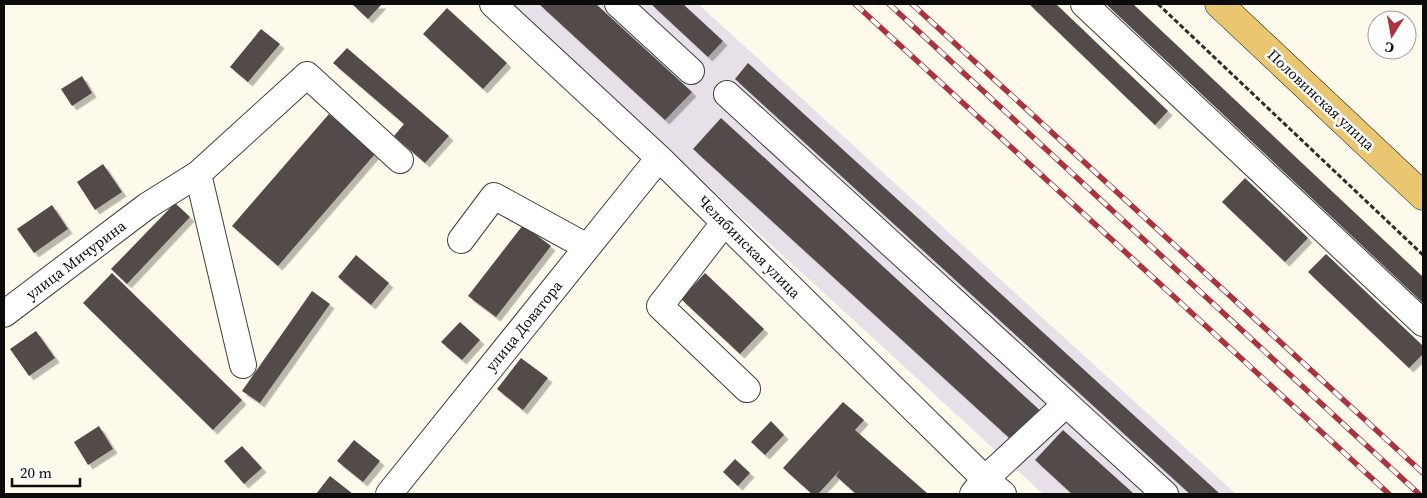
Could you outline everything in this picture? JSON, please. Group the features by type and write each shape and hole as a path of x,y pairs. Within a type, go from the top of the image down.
{"main road":[{"name":"Половинская улица","path":"1219,4 1423,196"}],"street":[{"name":"Челябинская улица","path":"493,4 659,158 987,489"},
{"path":"618,4 691,71"},
{"path":"1084,4 1423,323"},
{"name":"улица Мичурина","path":"4,314 147,206 198,174 307,75 400,160"},
{"path":"727,94 1165,494"},
{"name":"улица Доватора","path":"389,494 659,158"},
{"path":"198,174 243,364"},
{"path":"461,240 494,196 587,247"},
{"path":"724,223 660,306 747,389"},
{"path":"987,489 1066,404"}],"path":[{"path":"1158,4 1423,255"}],"shaded area":[{"path":"509,4 698,4 1236,494 1043,494"}],"building":[{"path":"352,4 382,4 368,19"},
{"path":"539,4 596,4 692,92 665,120"},
{"path":"651,4 683,4 723,41 708,57"},
{"path":"1029,4 1056,4 1168,111 1155,125"},
{"path":"1106,4 1133,4 1423,277 1423,303"},
{"path":"447,8 507,63 483,89 423,34"},
{"path":"261,29 280,44 248,82 230,67"},
{"path":"347,48 449,136 425,163 394,136 404,124 333,63"},
{"path":"748,63 1220,494 1190,494 735,79"},
{"path":"82,76 92,93 72,106 61,89"},
{"path":"329,114 375,154 278,266 232,226"},
{"path":"721,118 1045,415 1017,445 693,149"},
{"path":"103,164 122,192 95,210 77,182"},
{"path":"1245,178 1308,238 1285,262 1222,202"},
{"path":"175,203 190,217 127,284 111,269"},
{"path":"52,205 68,229 34,253 17,229"},
{"path":"523,225 551,246 496,317 468,296"},
{"path":"1326,254 1423,346 1423,354 1409,368 1308,272"},
{"path":"356,255 389,283 371,305 338,277"},
{"path":"112,273 242,400 213,430 83,303"},
{"path":"705,273 764,329 740,354 681,299"},
{"path":"312,291 330,304 260,403 242,391"},
{"path":"460,322 480,340 462,360 441,342"},
{"path":"36,331 55,358 29,376 10,349"},
{"path":"521,358 548,378 523,410 497,389"},
{"path":"843,402 864,420 855,430 928,494 856,494 836,476 841,469 818,494 812,494 783,468"},
{"path":"771,421 784,435 765,455 751,442"},
{"path":"99,426 113,449 88,465 74,442"},
{"path":"1063,430 1134,494 1072,494 1035,460"},
{"path":"354,440 380,461 363,482 337,461"},
{"path":"242,446 262,468 244,484 224,461"},
{"path":"735,459 750,473 738,486 723,472"},
{"path":"330,476 353,494 316,494"}],"railway":[{"path":"855,4 1389,494"},
{"path":"889,4 1419,494"},
{"path":"912,4 1423,473"}]}
